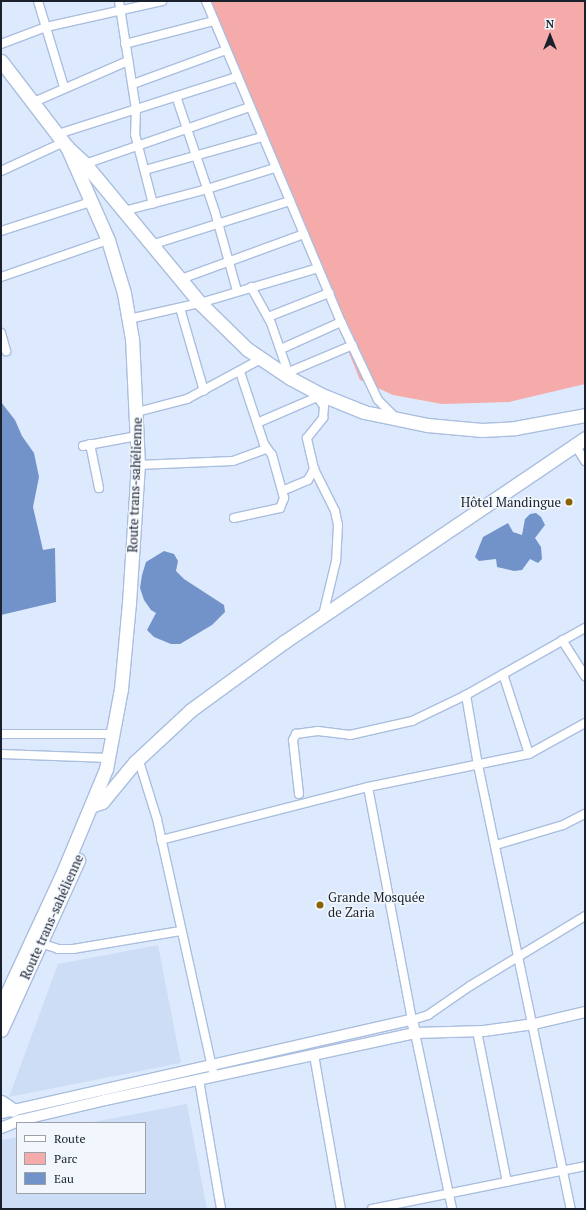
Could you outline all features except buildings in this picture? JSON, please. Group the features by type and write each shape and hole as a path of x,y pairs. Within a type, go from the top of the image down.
{"highway":[{"path":"1,61 63,141 85,164 200,303 229,333 261,360 289,375 320,396 364,412 404,422 482,430 549,424 585,415"},
{"name":"Route trans-sahélienne","path":"1,1030 36,942 96,805 115,734 125,643 138,465 137,412 129,319 108,240 63,141"},
{"name":"Route trans-sahélienne","path":"96,805 138,758 191,710 322,617 580,441"},
{"name":"Route trans-sahélienne","path":"1,1006 36,942"},
{"path":"1,1102 7,1111"}],"street":[{"path":"38,1 64,87"},
{"path":"1,44 46,27 120,5 162,1"},
{"path":"206,1 341,322 378,400 387,412 404,422"},
{"path":"120,5 125,44 133,84 136,109 137,145 153,204"},
{"path":"125,44 214,21"},
{"path":"133,84 226,50"},
{"path":"34,102 64,87 128,60"},
{"path":"1,171 63,141 136,109 237,77"},
{"path":"176,96 218,223 237,291"},
{"path":"85,164 250,107"},
{"path":"145,170 196,154 262,137"},
{"path":"124,211 207,190 276,168"},
{"path":"151,245 290,201"},
{"path":"1,231 91,202"},
{"path":"181,279 304,234"},
{"path":"1,277 108,240"},
{"path":"129,319 200,303 318,268"},
{"path":"251,287 268,317 281,349 289,375 353,345"},
{"path":"268,317 329,293"},
{"path":"180,308 204,391"},
{"path":"281,349 341,322"},
{"path":"1,333 6,351"},
{"path":"137,412 187,399 261,360"},
{"path":"234,518 280,508 284,498 272,455 266,449 240,372"},
{"path":"257,423 320,396 324,406 323,418 307,438 314,468 335,511 338,525 336,561 322,617"},
{"path":"98,488 87,445 137,436"},
{"path":"580,441 585,461"},
{"path":"138,465 233,461 266,449"},
{"path":"282,491 308,480 314,468"},
{"path":"299,794 293,740 296,734 318,731 350,735 412,721 466,695 585,628"},
{"path":"562,640 585,676"},
{"path":"503,674 529,754"},
{"path":"466,695 478,765 565,1171 571,1209"},
{"path":"161,840 368,787 529,754 585,723"},
{"path":"1,734 115,734"},
{"path":"1,754 109,758"},
{"path":"138,758 161,840 180,931 213,1071"},
{"path":"368,787 412,1020 452,1209"},
{"path":"496,845 563,825 585,814"},
{"path":"17,1122 28,1118 199,1080 213,1071 428,1015 470,986 520,957 585,916"},
{"path":"36,942 58,949 72,949 180,931"},
{"path":"7,1111 213,1071 314,1055 415,1033 476,1031 534,1024 585,1012"},
{"path":"476,1031 507,1182"},
{"path":"314,1055 341,1209"},
{"path":"199,1080 221,1209"},
{"path":"1,1128 16,1122"},
{"path":"372,1209 585,1166"}],"shaded area":[{"path":"158,945 181,1063 9,1097 58,964"},
{"path":"187,1104 207,1209 1,1209 2,1140 16,1137 16,1194 146,1194 146,1122 93,1122"}],"green space":[{"path":"206,1 585,1 585,384 509,402 442,404 393,395 360,380"}],"water":[{"path":"1,402 15,420 22,436 34,453 39,477 33,507 43,550 55,548 56,602 1,615"},
{"path":"536,513 541,517 545,525 535,538 541,547 542,559 538,563 530,559 522,570 514,571 497,567 496,559 479,561 475,557 483,537 508,523 513,532 522,535 525,519 530,514"},
{"path":"164,551 174,554 178,561 176,571 184,579 224,605 225,612 212,625 180,644 171,644 154,637 147,630 156,613 151,610 144,600 140,588 142,575 146,562"}],"place":[{"name":"Hôtel Mandingue","path":"569,502"},
{"name":"Grande Mosquée de Zaria","path":"320,905"}]}
